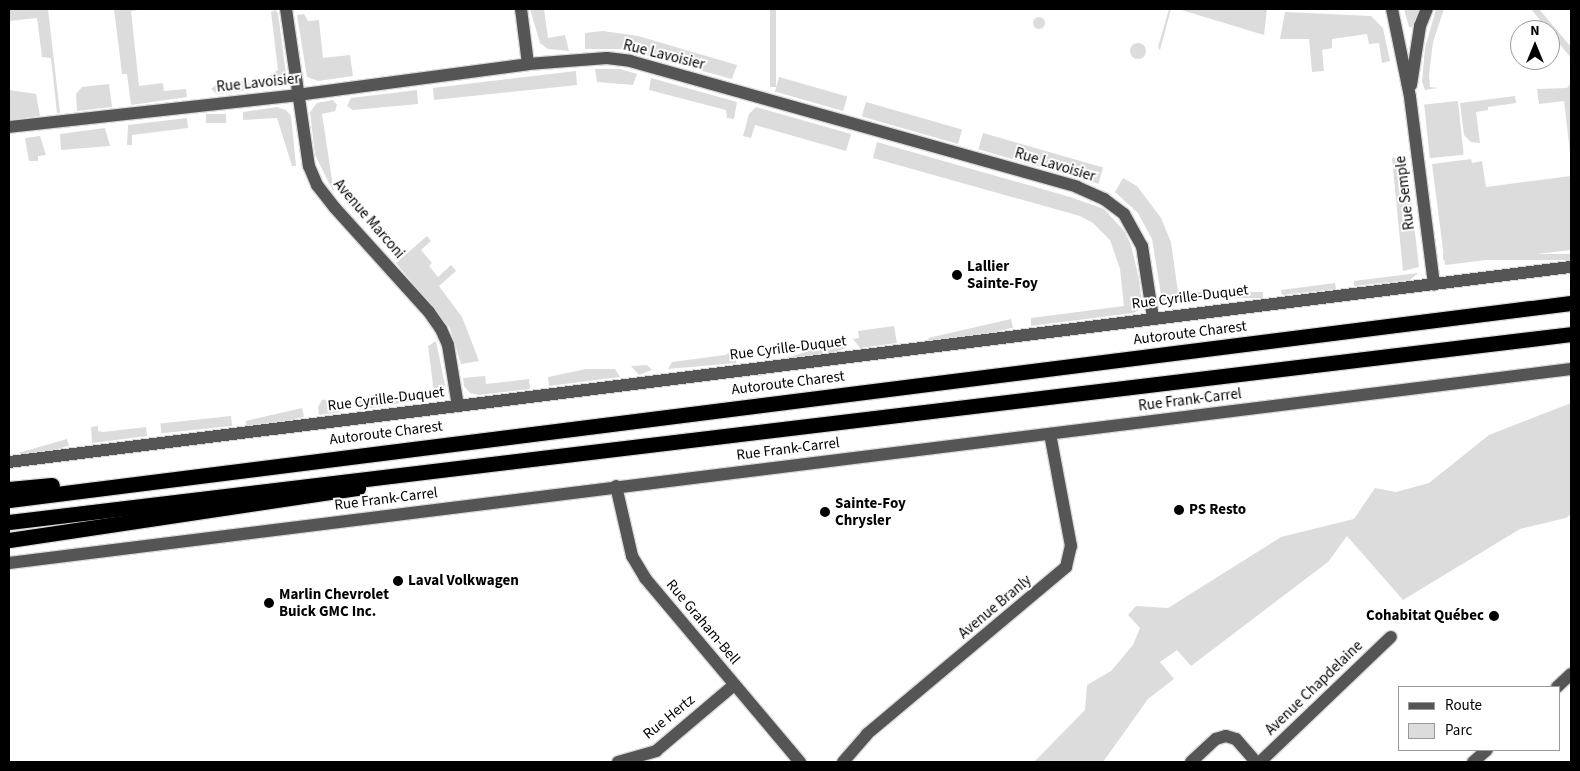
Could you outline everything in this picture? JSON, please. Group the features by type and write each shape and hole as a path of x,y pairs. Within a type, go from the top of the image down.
{"highway":[{"name":"Autoroute Charest","path":"9,500 233,470 1571,302"},
{"path":"9,522 1571,334"},
{"path":"9,540 319,496 459,467"},
{"path":"9,489 233,470"}],"street":[{"name":"Avenue Marconi","path":"286,9 297,95 309,166 317,185 441,329 448,345 458,406"},
{"path":"521,9 528,64"},
{"name":"Rue Semple","path":"1392,9 1410,97 1434,284"},
{"name":"Rue Semple","path":"1410,97 1420,26 1427,9"},
{"name":"Rue Lavoisier","path":"9,127 297,95 528,64 607,58 630,61 1077,187 1111,204 1124,214 1136,232 1147,266 1153,318"},
{"name":"Rue Cyrille-Duquet","path":"9,462 1571,267"},
{"name":"Rue Frank-Carrel","path":"9,563 616,486 1571,369"},
{"name":"Avenue Branly","path":"843,762 867,734 1066,566 1071,546 1050,434"},
{"name":"Rue Graham-Bell","path":"616,486 632,556 644,578 800,762"},
{"name":"Avenue Chapdelaine","path":"1258,762 1391,637"},
{"path":"1558,686 1571,674"},
{"name":"Rue Hertz","path":"618,762 656,751 734,685"},
{"path":"1191,762 1216,739 1230,737 1258,762"},
{"path":"1473,762 1486,751"}],"green space":[{"path":"48,9 60,113 57,113 51,58 42,57 37,18 9,21 9,10"},
{"path":"114,9 145,9 131,11 139,86 163,83 164,91 186,89 187,97 131,105 127,74 122,74"},
{"path":"530,9 544,9 548,38 565,35 569,51 548,49 540,43"},
{"path":"770,9 776,9 776,87 770,87"},
{"path":"1169,9 1171,9 1160,50 1158,47"},
{"path":"1178,9 1267,9 1264,35"},
{"path":"1404,9 1420,9 1412,27 1409,27"},
{"path":"1436,9 1444,9 1433,42 1429,75 1430,87 1438,88 1425,90 1422,82 1425,48"},
{"path":"1531,9 1539,9 1548,20 1540,20"},
{"path":"275,10 278,13 286,74 279,85 266,88 262,80 278,70 271,12"},
{"path":"1285,12 1371,16 1383,28 1390,61 1382,63 1379,43 1369,44 1367,34 1332,39 1332,48 1322,50 1324,71 1312,72 1309,39 1280,39"},
{"path":"304,14 308,21 319,20 323,58 350,55 353,76 318,81 307,77 297,15"},
{"path":"1037,17 1041,17 1045,23 1041,29 1037,29 1033,25 1033,21"},
{"path":"603,31 638,36 737,65 732,79 623,49 585,49 585,33"},
{"path":"1560,34 1571,47 1571,58 1560,45"},
{"path":"1138,43 1146,51 1138,59 1130,51"},
{"path":"595,69 620,69 637,74 633,85 597,82"},
{"path":"576,71 577,85 434,100 433,88"},
{"path":"779,77 847,97 843,111 775,91"},
{"path":"651,78 737,102 734,119 727,118 726,110 649,90"},
{"path":"244,81 251,84 250,90 217,94 211,89 217,84"},
{"path":"1571,83 1571,162 1564,101 1539,104 1537,89 1567,88"},
{"path":"109,84 112,107 77,111 76,94 82,87"},
{"path":"9,90 36,94 40,116 9,120"},
{"path":"417,90 418,104 353,110 347,106 351,98"},
{"path":"1515,96 1516,103 1488,107 1488,110 1476,112 1480,143 1471,142 1464,135 1460,103"},
{"path":"333,100 337,105 335,111 322,114 334,193 315,155 310,112 317,103"},
{"path":"1458,101 1464,155 1430,158 1424,105"},
{"path":"866,102 962,130 958,144 862,116"},
{"path":"277,107 286,110 291,116 296,166 292,166 277,118 243,120 243,112"},
{"path":"756,107 851,134 846,151 755,125 751,138 743,136 749,114"},
{"path":"206,114 226,114 226,123 206,123"},
{"path":"187,118 188,128 132,135 132,145 127,145 128,125"},
{"path":"105,128 110,146 61,150 60,134"},
{"path":"983,133 1103,167 1098,184 978,149"},
{"path":"40,136 46,155 38,156 38,161 29,161 25,138"},
{"path":"877,142 1070,197 1104,209 1125,232 1131,245 1139,279 1142,304 1139,310 1133,313 1031,326 1031,318 1124,306 1120,269 1110,240 1093,223 1080,216 873,158"},
{"path":"1406,156 1419,267 1403,271 1392,158"},
{"path":"1471,159 1472,163 1482,161 1486,187 1571,176 1571,250 1445,265 1432,164"},
{"path":"1123,178 1137,186 1161,218 1171,242 1179,299 1162,301 1152,239 1138,213 1115,192"},
{"path":"427,236 431,241 421,250 432,263 429,266 438,277 451,265 456,271 439,286 462,317 479,361 461,364 450,328 396,263"},
{"path":"1443,254 1571,254 1571,260 1443,260"},
{"path":"1418,273 1410,280 1354,286 1354,281"},
{"path":"1335,283 1336,289 1282,295 1281,290"},
{"path":"1163,292 1263,292 1263,298 1163,298"},
{"path":"1011,319 1013,328 930,347 928,338"},
{"path":"894,326 897,343 860,348 853,339 859,338 858,331"},
{"path":"842,340 845,349 758,377 755,368"},
{"path":"436,341 445,385 439,397 359,410 358,401 434,392 428,346"},
{"path":"738,348 736,363 668,369 672,362 725,355"},
{"path":"647,365 652,370 639,375 631,366"},
{"path":"586,369 615,369 620,377 549,386 548,377"},
{"path":"485,376 486,384 529,379 530,389 479,395 470,393 464,386 463,378"},
{"path":"331,399 340,412 319,415 318,407 322,400"},
{"path":"1571,403 1571,514 1566,518 1520,529 1403,600 1347,536 1328,562 1191,666 1177,650 1160,662 1174,679 1148,699 1103,762 1034,762 1085,710 1087,685 1111,671 1133,645 1140,628 1128,615 1136,606 1168,608 1281,537 1354,519 1375,488 1396,492 1429,483 1489,435"},
{"path":"302,408 304,417 248,430 245,421"},
{"path":"231,416 232,426 161,433 160,423"},
{"path":"98,426 98,431 103,432 146,427 147,436 92,443 91,427"},
{"path":"67,439 69,446 22,459 20,453"}],"place":[{"name":"Lallier Sainte-Foy","path":"957,275"},
{"name":"PS Resto","path":"1179,510"},
{"name":"Sainte-Foy Chrysler","path":"825,512"},
{"name":"Laval Volkwagen","path":"398,581"},
{"name":"Marlin Chevrolet Buick GMC Inc.","path":"269,603"},
{"name":"Cohabitat Québec","path":"1494,616"}]}
